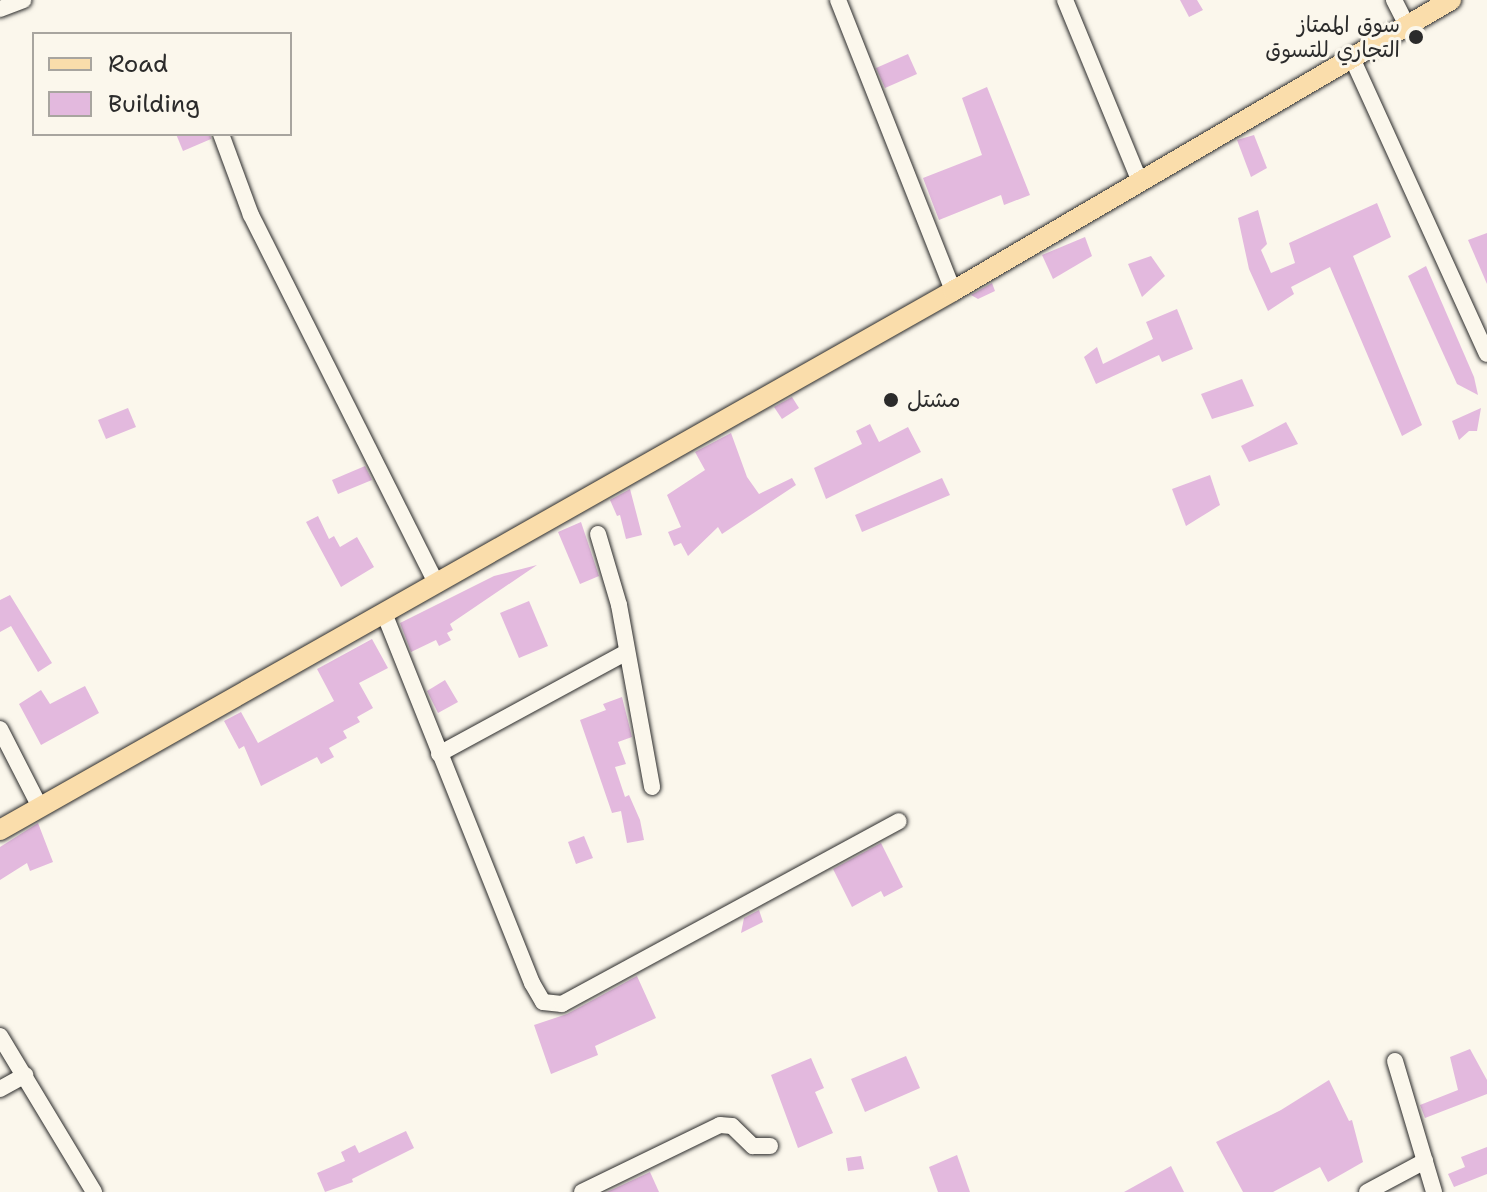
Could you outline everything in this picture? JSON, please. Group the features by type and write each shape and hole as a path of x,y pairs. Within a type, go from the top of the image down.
{"main road":[{"path":"0,830 953,291 1451,0"}],"street":[{"path":"0,9 23,0"},
{"path":"838,0 953,291"},
{"path":"1065,0 1140,182"},
{"path":"1394,0 1407,26"},
{"path":"1352,58 1485,343"},
{"path":"222,136 251,215 436,583"},
{"path":"598,534 615,587 652,787"},
{"path":"384,613 526,969 543,1002 562,1004 899,821"},
{"path":"439,754 627,652"},
{"path":"0,729 40,807"},
{"path":"0,1036 94,1192"},
{"path":"1395,1061 1434,1192"},
{"path":"0,1089 25,1075"},
{"path":"582,1192 720,1125 732,1126 753,1146 770,1146"},
{"path":"1367,1192 1425,1161"}],"building":[{"path":"1180,0 1197,0 1203,10 1189,17"},
{"path":"908,54 917,74 885,88 876,68"},
{"path":"987,87 1030,195 1004,205 1001,195 939,220 923,178 982,155 962,98"},
{"path":"1254,135 1267,168 1251,177 1237,140"},
{"path":"177,136 210,136 211,139 183,151"},
{"path":"1377,203 1391,237 1353,256 1422,425 1402,436 1330,267 1291,287 1294,294 1268,311 1249,269 1238,218 1258,210 1267,244 1261,250 1271,273 1295,263 1289,243"},
{"path":"1487,233 1487,284 1468,240"},
{"path":"1085,237 1092,256 1053,279 1042,255"},
{"path":"1151,256 1165,276 1142,297 1128,264"},
{"path":"1426,266 1474,377 1478,395 1457,384 1408,276"},
{"path":"992,283 995,291 978,299 971,295"},
{"path":"1177,309 1193,349 1162,362 1159,355 1096,384 1084,357 1097,347 1103,364 1153,339 1146,322"},
{"path":"1242,379 1254,406 1212,419 1201,394"},
{"path":"792,397 799,408 782,419 774,407"},
{"path":"128,408 136,427 106,439 98,420"},
{"path":"1481,408 1477,431 1469,431 1459,440 1452,421"},
{"path":"1286,422 1298,444 1249,462 1241,446"},
{"path":"870,424 879,442 908,427 921,452 826,499 814,468 862,444 856,431"},
{"path":"731,433 747,477 759,494 792,478 796,485 722,534 718,527 688,556 681,543 674,546 668,532 681,527 667,495 705,470 695,452"},
{"path":"365,466 372,480 338,494 332,480"},
{"path":"1210,475 1220,505 1186,526 1172,489"},
{"path":"942,478 950,495 862,532 855,515"},
{"path":"630,489 642,535 626,539 620,515 617,516 610,500"},
{"path":"318,516 329,539 334,536 340,547 357,537 374,567 341,587 306,522"},
{"path":"581,522 599,576 580,584 558,532"},
{"path":"537,565 450,624 453,630 447,633 451,640 439,646 436,640 411,652 400,623 494,576"},
{"path":"10,595 52,663 38,672 11,626 0,632 0,600"},
{"path":"529,601 548,646 519,658 500,613"},
{"path":"372,639 388,668 359,683 373,708 357,717 360,722 343,731 347,738 329,748 334,757 321,764 317,757 261,786 244,746 239,749 224,721 241,712 258,743 334,701 317,669"},
{"path":"445,680 458,702 438,713 427,691"},
{"path":"85,686 99,713 41,745 19,704 41,690 50,704"},
{"path":"622,697 632,737 618,742 626,764 615,767 625,797 629,795 640,820 644,840 627,843 621,811 612,813 580,720 606,710 603,704"},
{"path":"38,823 53,862 30,871 27,863 0,880 0,847"},
{"path":"584,836 593,858 576,864 568,842"},
{"path":"881,843 903,887 884,897 881,891 852,907 833,869"},
{"path":"759,910 763,922 741,933 744,918"},
{"path":"637,976 656,1018 595,1046 598,1055 551,1074 534,1025 567,1014"},
{"path":"1470,1049 1487,1080 1487,1094 1425,1118 1420,1105 1458,1090 1450,1057"},
{"path":"906,1056 920,1088 865,1112 851,1079"},
{"path":"811,1058 824,1088 815,1092 833,1133 798,1148 771,1075"},
{"path":"1329,1080 1349,1121 1352,1120 1363,1162 1328,1182 1320,1167 1273,1192 1243,1192 1216,1142 1281,1110"},
{"path":"406,1131 414,1148 352,1179 353,1182 325,1192 317,1173 345,1161 341,1152 355,1145 359,1153"},
{"path":"1487,1147 1487,1174 1454,1187 1448,1174 1465,1167 1461,1157"},
{"path":"957,1155 970,1192 938,1192 929,1167"},
{"path":"861,1156 864,1169 848,1171 846,1158"},
{"path":"1171,1166 1184,1192 1124,1192"},
{"path":"650,1172 659,1192 607,1192"}],"place":[{"name":"سوق الممتاز التجاري للتسوق","path":"1416,37"},
{"name":"مشتل","path":"891,400"}]}
